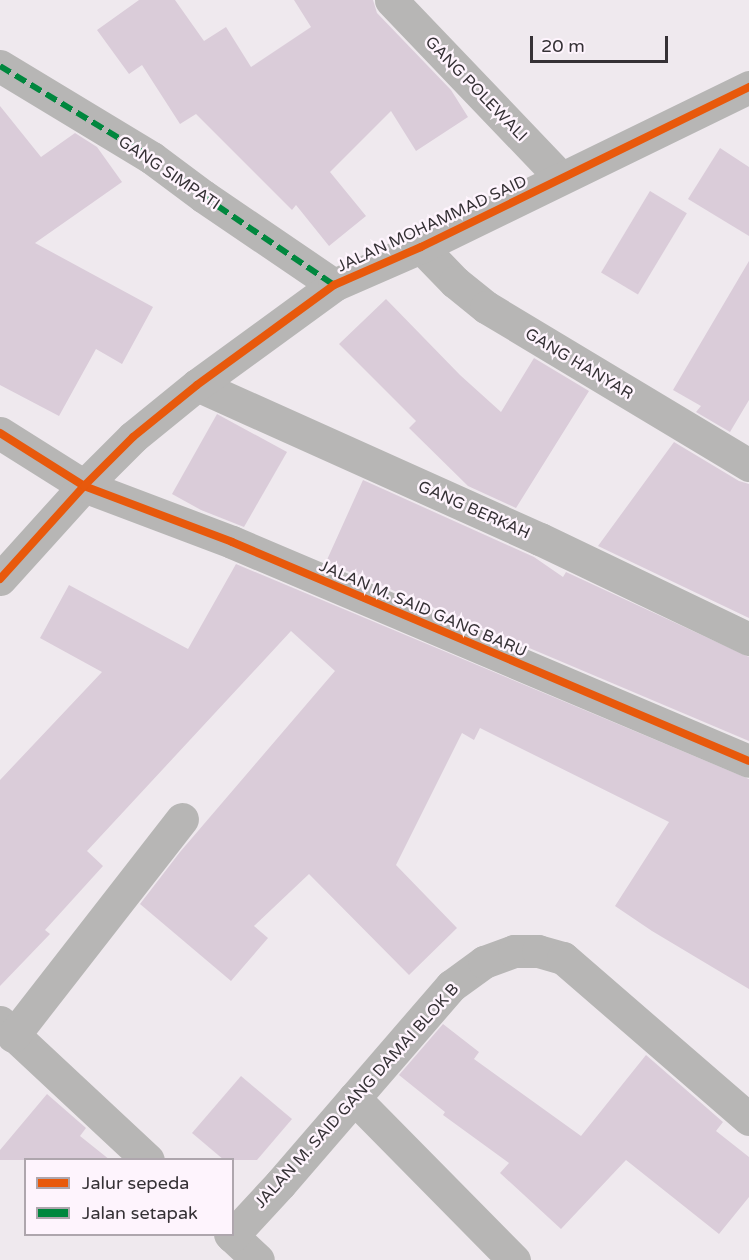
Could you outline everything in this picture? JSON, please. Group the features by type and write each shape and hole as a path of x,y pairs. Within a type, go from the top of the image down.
{"street":[{"name":"GANG POLEWALI","path":"391,0 561,178"},
{"name":"GANG SIMPATI","path":"0,66 152,158 203,196 334,285"},
{"name":"JALAN MOHAMMAD SAID","path":"0,579 84,486 133,437 197,385 334,285 421,247 749,87"},
{"name":"GANG HANYAR","path":"421,247 455,282 486,307 749,465"},
{"name":"GANG BERKAH","path":"197,385 540,538 749,639"},
{"name":"JALAN M. SAID GANG BARU","path":"0,433 84,486 232,542 749,761"},
{"path":"146,1158 7,1029 182,819"},
{"name":"JALAN M. SAID GANG DAMAI BLOK B","path":"234,1231 280,1184 451,987 484,962 514,951 538,951 563,958 749,1119"},
{"path":"354,1098 514,1260"},
{"path":"231,1236 258,1260"}],"building":[{"path":"139,0 175,0 204,41 226,27 251,67 311,27 294,0 373,0 377,13 451,90 468,117 416,151 391,111 330,172 366,216 329,246 296,205 292,210 196,114 180,124 142,65 129,74 97,30"},
{"path":"0,106 41,157 75,133 97,147 122,182 35,243 153,307 122,364 96,349 59,416 0,385"},
{"path":"720,148 749,167 749,236 688,199"},
{"path":"650,191 687,213 638,295 601,272"},
{"path":"749,261 749,400 730,432 696,412 701,406 673,390"},
{"path":"386,299 460,375 501,412 534,358 589,391 516,508 468,486 409,428 416,421 339,344"},
{"path":"217,414 287,452 244,527 201,510 172,494"},
{"path":"674,442 739,481 749,484 749,618 598,546"},
{"path":"363,480 534,557 563,577 566,572 749,657 749,741 326,562"},
{"path":"236,564 749,779 749,989 615,906 669,822 480,728 474,740 462,733 396,865 457,928 409,975 309,874 254,926 268,938 231,981 140,904 180,852 335,671 291,631 87,851 103,866 45,930 50,934 0,986 0,780 102,672 40,638 69,585 188,649"},
{"path":"443,1024 479,1052 474,1059 581,1136 646,1055 723,1122 716,1131 749,1157 749,1197 719,1234 626,1160 561,1229 500,1173 509,1163 443,1115 445,1112 399,1075"},
{"path":"241,1076 292,1119 257,1160 222,1158 192,1133"},
{"path":"47,1094 86,1128 80,1136 108,1158 0,1160 0,1150"}],"marked path":[{"path":"0,66 152,158 203,196 334,285"}],"cycle path":[{"path":"0,579 84,486 133,437 197,385 334,285 421,247 749,87"},
{"path":"0,433 84,486 232,542 749,761"}]}
